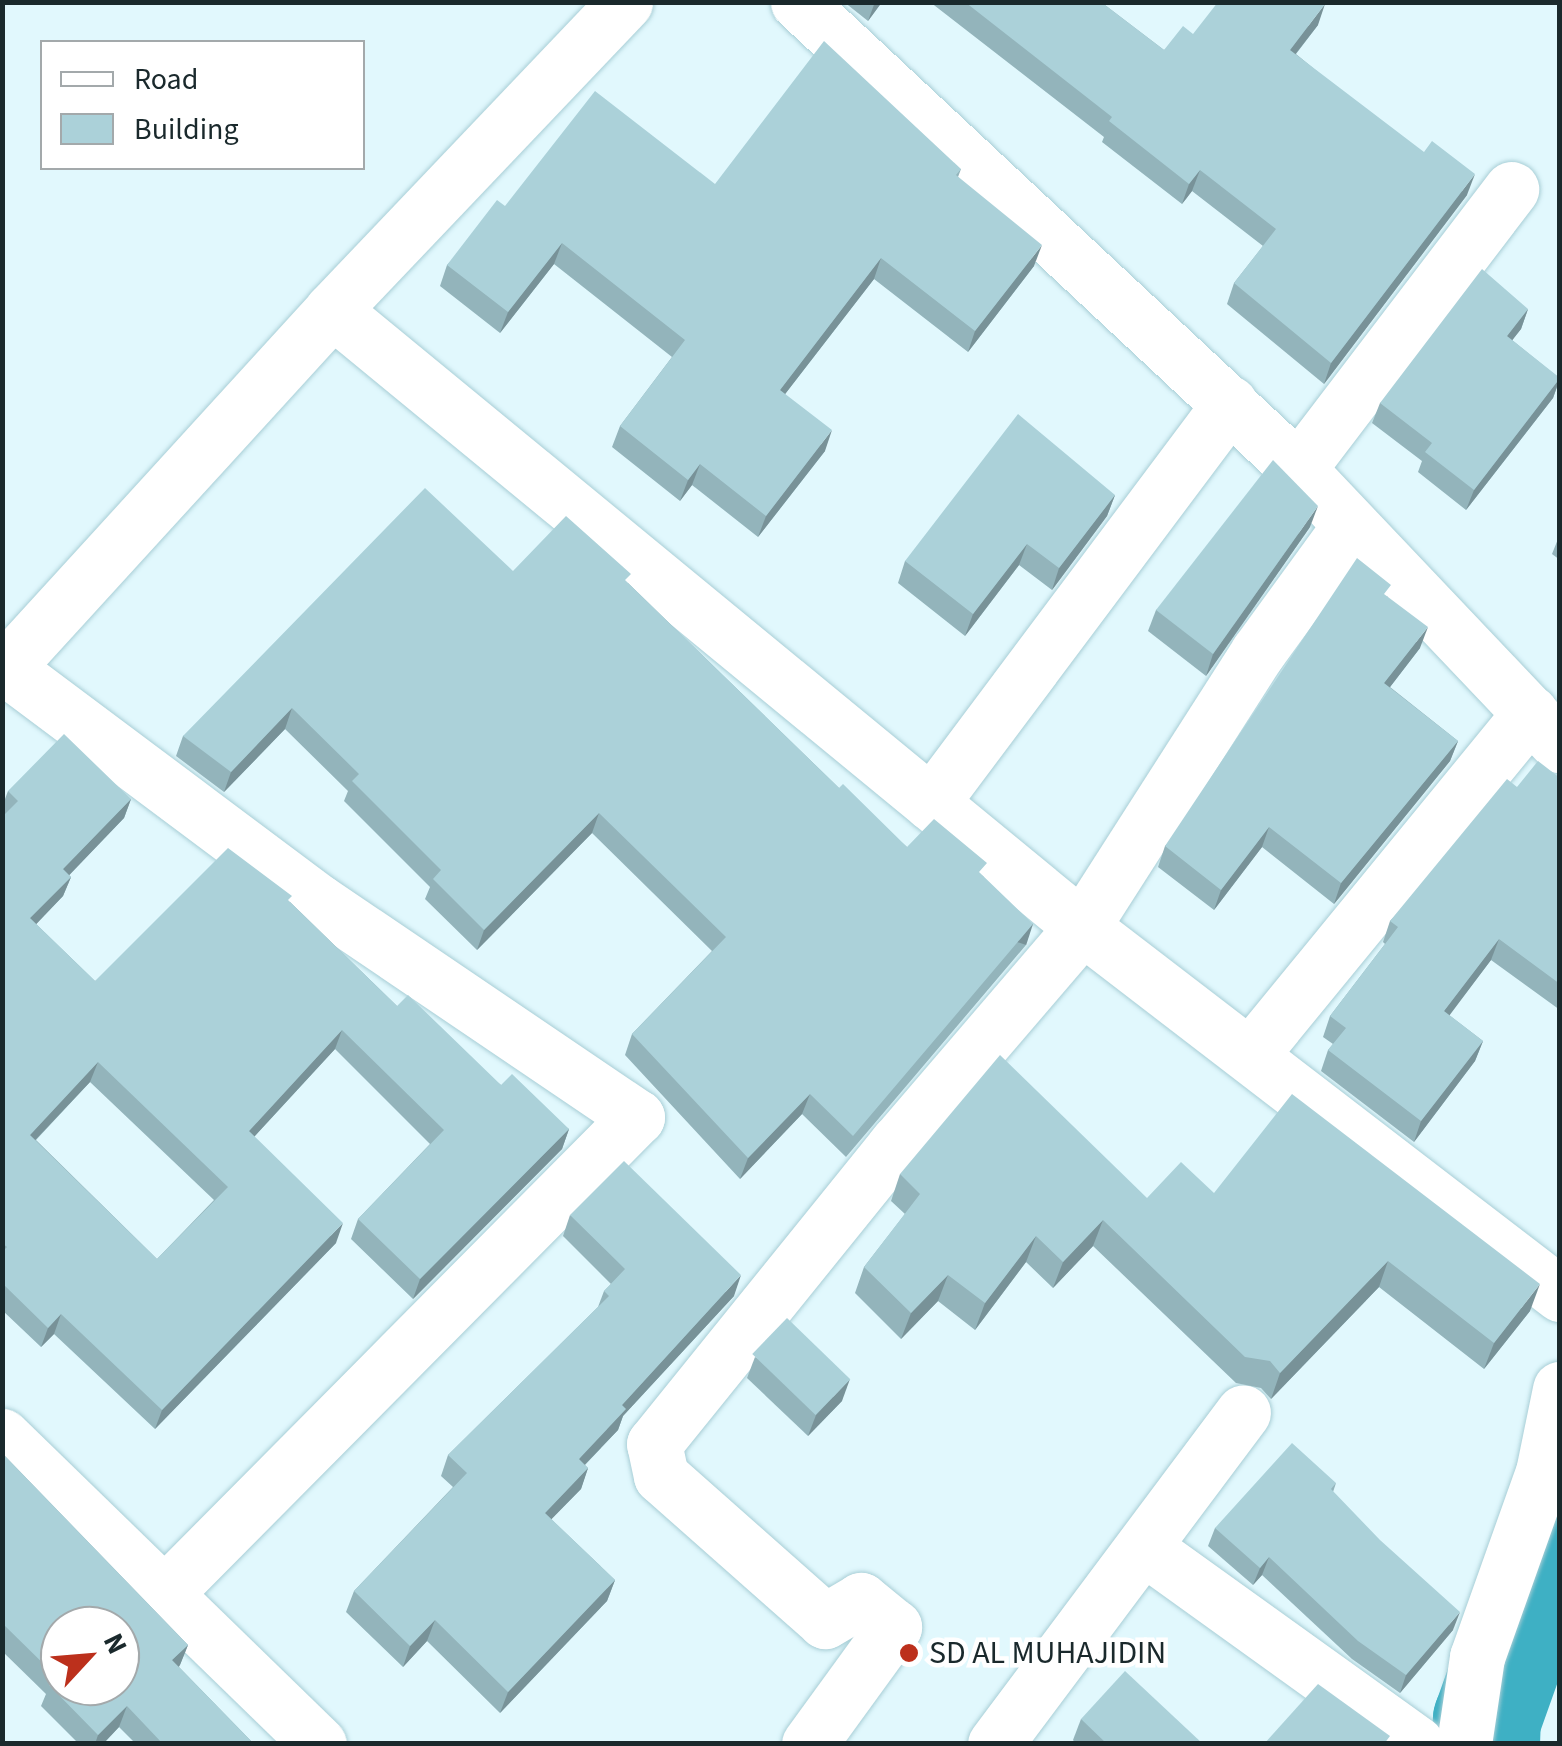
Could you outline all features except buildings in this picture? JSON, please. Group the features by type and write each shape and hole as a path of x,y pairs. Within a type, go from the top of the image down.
{"street":[{"path":"164,1594 636,1117 318,902 4,670 332,310 624,2"},
{"path":"798,2 1298,469 1348,528 1545,729 1251,1054"},
{"path":"1298,469 1510,189"},
{"path":"332,310 1082,928 1560,1294"},
{"path":"931,803 1230,404"},
{"path":"809,1744 894,1626 861,1600 825,1620 660,1476 654,1444 898,1142 1082,928 1258,652 1348,528"},
{"path":"1464,1744 1476,1657 1551,1478 1560,1389"},
{"path":"995,1744 1243,1413"},
{"path":"2,1436 319,1744"},
{"path":"1143,1547 1417,1744"}],"waterway":[{"path":"1486,1744 1487,1720 1560,1515"}],"place":[{"name":"SD AL MUHAJIDIN","path":"909,1653"}]}
